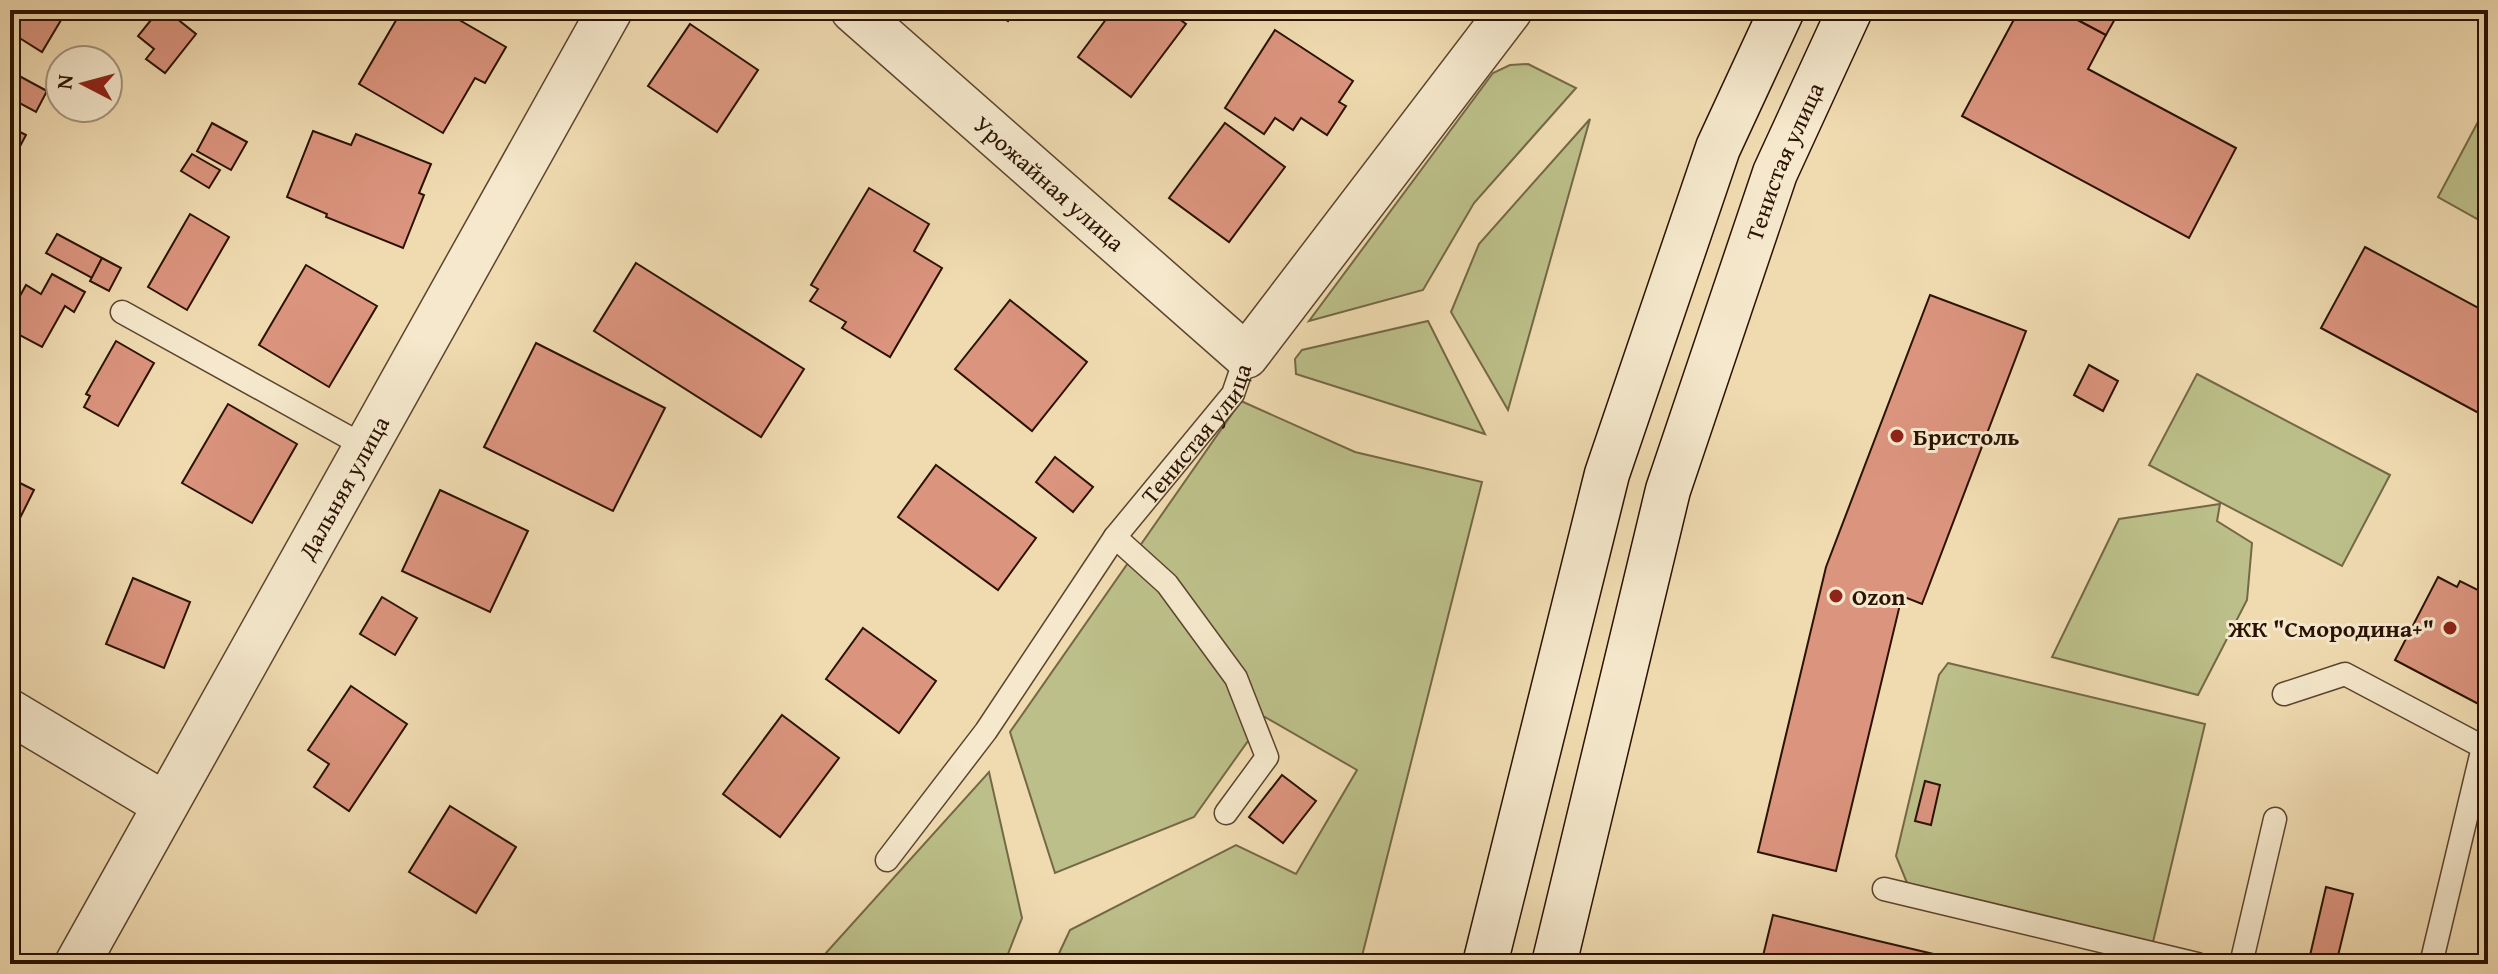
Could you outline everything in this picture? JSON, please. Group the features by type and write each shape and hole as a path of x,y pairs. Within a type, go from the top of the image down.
{"street":[{"name":"Дальняя улица","path":"77,964 610,10"},
{"name":"Урожайная улица","path":"853,10 1246,356"},
{"name":"Тенистая улица","path":"1246,356 1510,10"},
{"path":"1485,964 1607,474 1718,148 1782,10"},
{"name":"Тенистая улица","path":"1554,964 1668,490 1775,173 1850,10"},
{"path":"10,712 164,804"}],"lane":[{"path":"122,312 366,447"},
{"name":"Тенистая улица","path":"887,860 986,731 1115,537 1233,394 1246,356"},
{"path":"1115,537 1167,584 1236,678 1267,757 1226,813"},
{"path":"2284,694 2345,674 2483,747 2431,964"},
{"path":"2241,964 2275,819"},
{"path":"1884,889 2197,964"}],"green space":[{"path":"1528,64 1576,88 1474,203 1423,290 1309,321 1493,73 1510,65"},
{"path":"2488,103 2488,225 2438,197"},
{"path":"1590,119 1508,410 1451,312 1479,244"},
{"path":"1428,321 1485,434 1296,374 1295,359 1302,350"},
{"path":"2197,374 2390,475 2342,566 2149,465"},
{"path":"1241,401 1355,452 1482,482 1360,964 1054,964 1070,930 1236,845 1296,874 1357,770 1265,717 1194,817 1055,873 1010,732"},
{"path":"2220,504 2217,521 2252,543 2247,600 2198,695 2052,657 2119,519"},
{"path":"1948,663 2205,724 2153,942 1907,883 1896,856 1939,675"},
{"path":"989,772 1022,918 1004,964 816,964"}],"building":[{"path":"10,10 67,10 42,52 10,32"},
{"path":"159,10 166,10 196,34 165,73 146,59 154,49 138,36"},
{"path":"402,10 442,10 506,47 485,83 475,78 443,133 359,84"},
{"path":"992,10 1016,10 1008,21"},
{"path":"1113,10 1167,10 1186,24 1131,97 1078,57"},
{"path":"2019,10 2059,10 2106,35 2088,69 2236,148 2189,238 1962,116"},
{"path":"2059,10 2120,10 2106,35"},
{"path":"690,24 758,70 717,132 648,86"},
{"path":"1275,30 1353,81 1339,102 1346,106 1327,135 1301,118 1293,130 1275,118 1264,134 1225,108"},
{"path":"10,71 44,89 44,97 36,112 10,98"},
{"path":"212,123 247,142 231,170 197,151"},
{"path":"1225,123 1285,167 1229,242 1169,198"},
{"path":"10,127 26,135 10,165"},
{"path":"313,131 351,145 356,134 431,164 419,193 424,195 403,248 326,217 327,214 287,197"},
{"path":"192,154 220,170 209,188 181,171"},
{"path":"869,188 929,224 914,251 942,268 890,357 842,328 846,322 810,301 818,289 811,285"},
{"path":"190,214 229,237 187,310 148,287"},
{"path":"57,234 102,258 92,278 46,253"},
{"path":"2365,247 2488,313 2488,418 2321,328"},
{"path":"102,258 121,268 109,291 90,281"},
{"path":"636,263 804,369 761,437 594,331"},
{"path":"306,265 377,306 329,387 259,345"},
{"path":"52,274 85,292 74,312 65,306 42,347 10,330 10,314 26,285 41,294"},
{"path":"1930,295 2026,331 1922,604 1902,596 1836,871 1758,852 1826,567"},
{"path":"1010,300 1087,362 1032,431 955,369"},
{"path":"116,341 154,363 118,426 84,407 90,396 86,394"},
{"path":"536,343 665,408 613,511 484,447"},
{"path":"2089,365 2118,381 2103,411 2074,395"},
{"path":"228,404 297,444 252,523 182,483"},
{"path":"1055,457 1093,487 1073,512 1036,482"},
{"path":"936,465 1036,538 998,590 898,517"},
{"path":"10,478 34,490 10,538"},
{"path":"440,490 528,531 490,612 402,571"},
{"name":"ЖК \"Смородина+\"","path":"2438,577 2457,587 2460,581 2488,595 2488,709 2395,660"},
{"path":"133,578 190,602 164,668 106,644"},
{"path":"382,597 417,618 395,655 360,634"},
{"path":"863,628 936,681 899,733 826,679"},
{"path":"351,686 407,724 349,811 314,787 329,764 308,750"},
{"path":"782,715 839,758 780,837 723,794"},
{"path":"1282,775 1316,801 1283,843 1249,817"},
{"path":"1925,781 1940,785 1931,825 1915,821"},
{"path":"450,806 516,847 476,913 409,872"},
{"path":"2326,887 2353,894 2336,964 2308,964"},
{"path":"1773,915 1870,939 1976,964 1761,964"}],"place":[{"name":"Бристоль","path":"1897,436"},
{"name":"Ozon","path":"1836,596"},
{"name":"ЖК \"Смородина+\"","path":"2450,628"}]}
